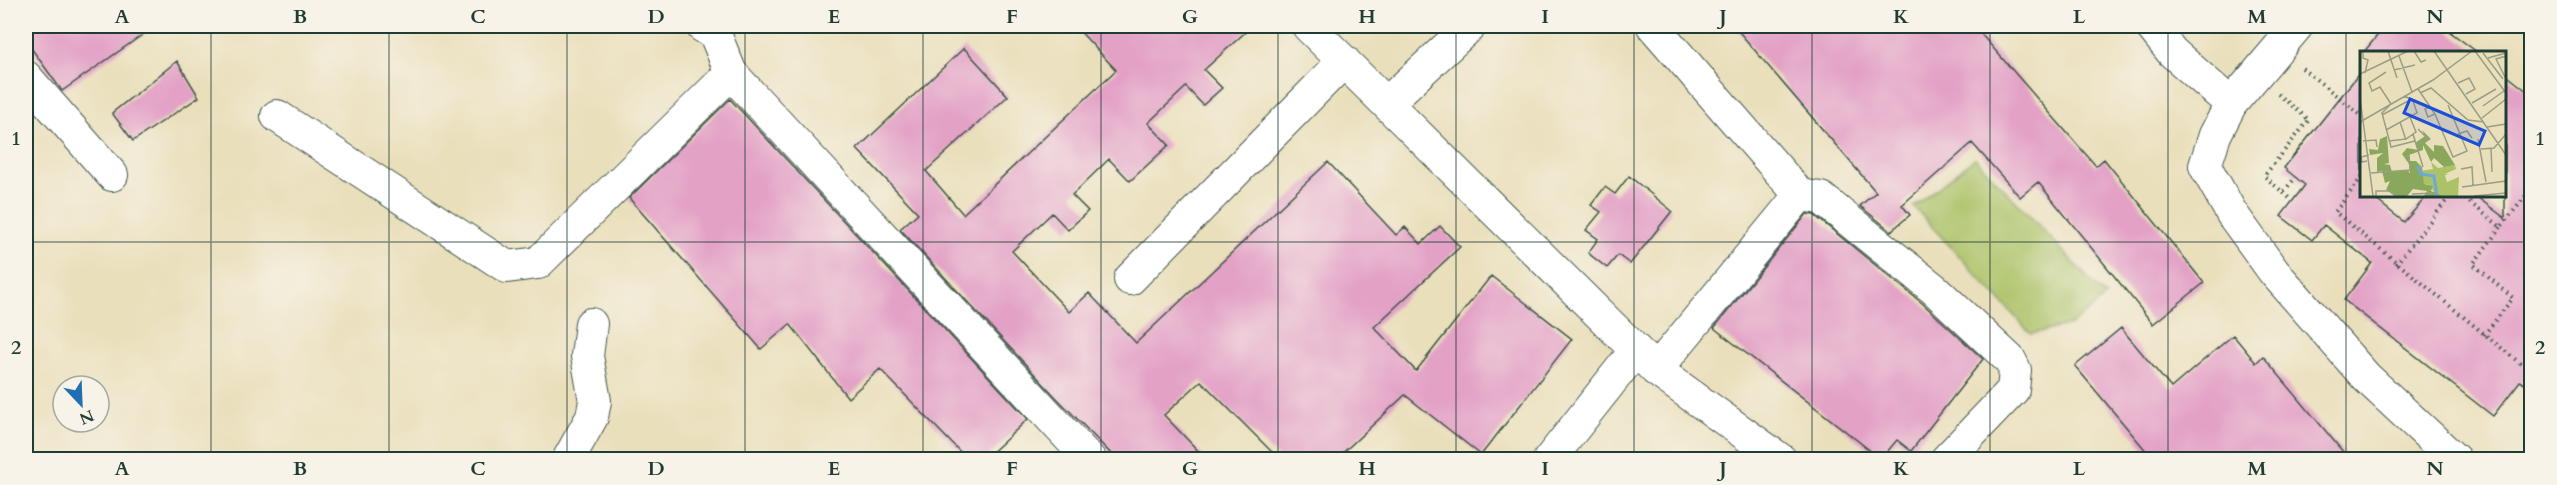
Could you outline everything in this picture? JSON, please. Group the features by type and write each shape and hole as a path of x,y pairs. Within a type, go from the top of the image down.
{"street":[{"path":"702,26 715,34 731,73 1090,459"},
{"path":"1308,26 1646,360 1781,459"},
{"path":"1387,103 1470,26"},
{"path":"1653,26 1800,195 1821,198 1934,289 2010,360 2015,370 2013,390 1946,459"},
{"path":"2151,26 2172,52 2231,104"},
{"path":"2287,37 2231,104 2215,135 2205,166 2232,214 2274,272 2366,377 2456,459"},
{"path":"1130,279 1344,61"},
{"path":"277,116 507,267 538,263 731,73"},
{"path":"26,77 112,175"},
{"path":"1550,459 1800,195"},
{"path":"568,459 592,417 595,401 587,357 591,324"}],"path":[{"path":"2451,33 2457,26"},
{"path":"2287,37 2360,114"},
{"path":"2256,75 2309,120 2264,176 2293,201"},
{"path":"2284,191 2296,177"},
{"path":"2360,180 2335,212 2532,373"},
{"path":"2484,335 2513,298 2473,264 2532,188"},
{"path":"2397,264 2450,196"},
{"path":"2461,196 2501,227"}],"green space":[{"path":"1975,158 2106,297 2071,325 2031,334 1914,207"}],"building":[{"path":"26,26 155,26 62,91 26,41"},
{"path":"1075,26 1252,26 1204,70 1222,88 1203,105 1186,87 1148,123 1169,145 1130,181 1109,159 1072,195 1088,211 1068,230 1052,213 1012,251 1069,312 1089,293 1136,343 1328,162 1396,235 1405,227 1421,244 1440,226 1460,247 1374,327 1416,371 1491,276 1572,339 1481,455 1405,395 1336,459 1279,459 1201,381 1164,415 1206,459 1116,459 1054,395 900,229 918,213 857,149 964,48 1008,96 926,171 963,214 1116,70"},
{"path":"1734,26 1974,26 2096,166 2104,159 2204,283 2153,324 2038,182 2020,197 1972,143 1902,205 1910,215 1891,231 1860,206 1876,192"},
{"path":"2385,26 2442,26 2476,51 2365,51"},
{"path":"177,61 199,97 133,141 112,113"},
{"path":"2360,73 2360,196 2371,196 2404,222 2427,196 2475,196 2505,218 2506,75 2532,95 2532,390 2520,381 2493,416 2344,300 2372,263 2324,225 2312,240 2281,216 2305,185 2284,168"},
{"path":"730,99 1028,419 985,459 967,459 880,369 848,398 790,324 761,349 629,198"},
{"path":"1629,176 1672,211 1630,264 1618,255 1607,268 1588,253 1598,239 1586,230 1601,212 1591,205 1605,187 1615,194"},
{"path":"1807,214 1814,215 1922,303 1983,359 1911,451 1897,440 1881,459 1714,328"},
{"path":"2121,328 2171,388 2233,335 2256,363 2263,356 2349,459 2153,459 2075,366"}]}
